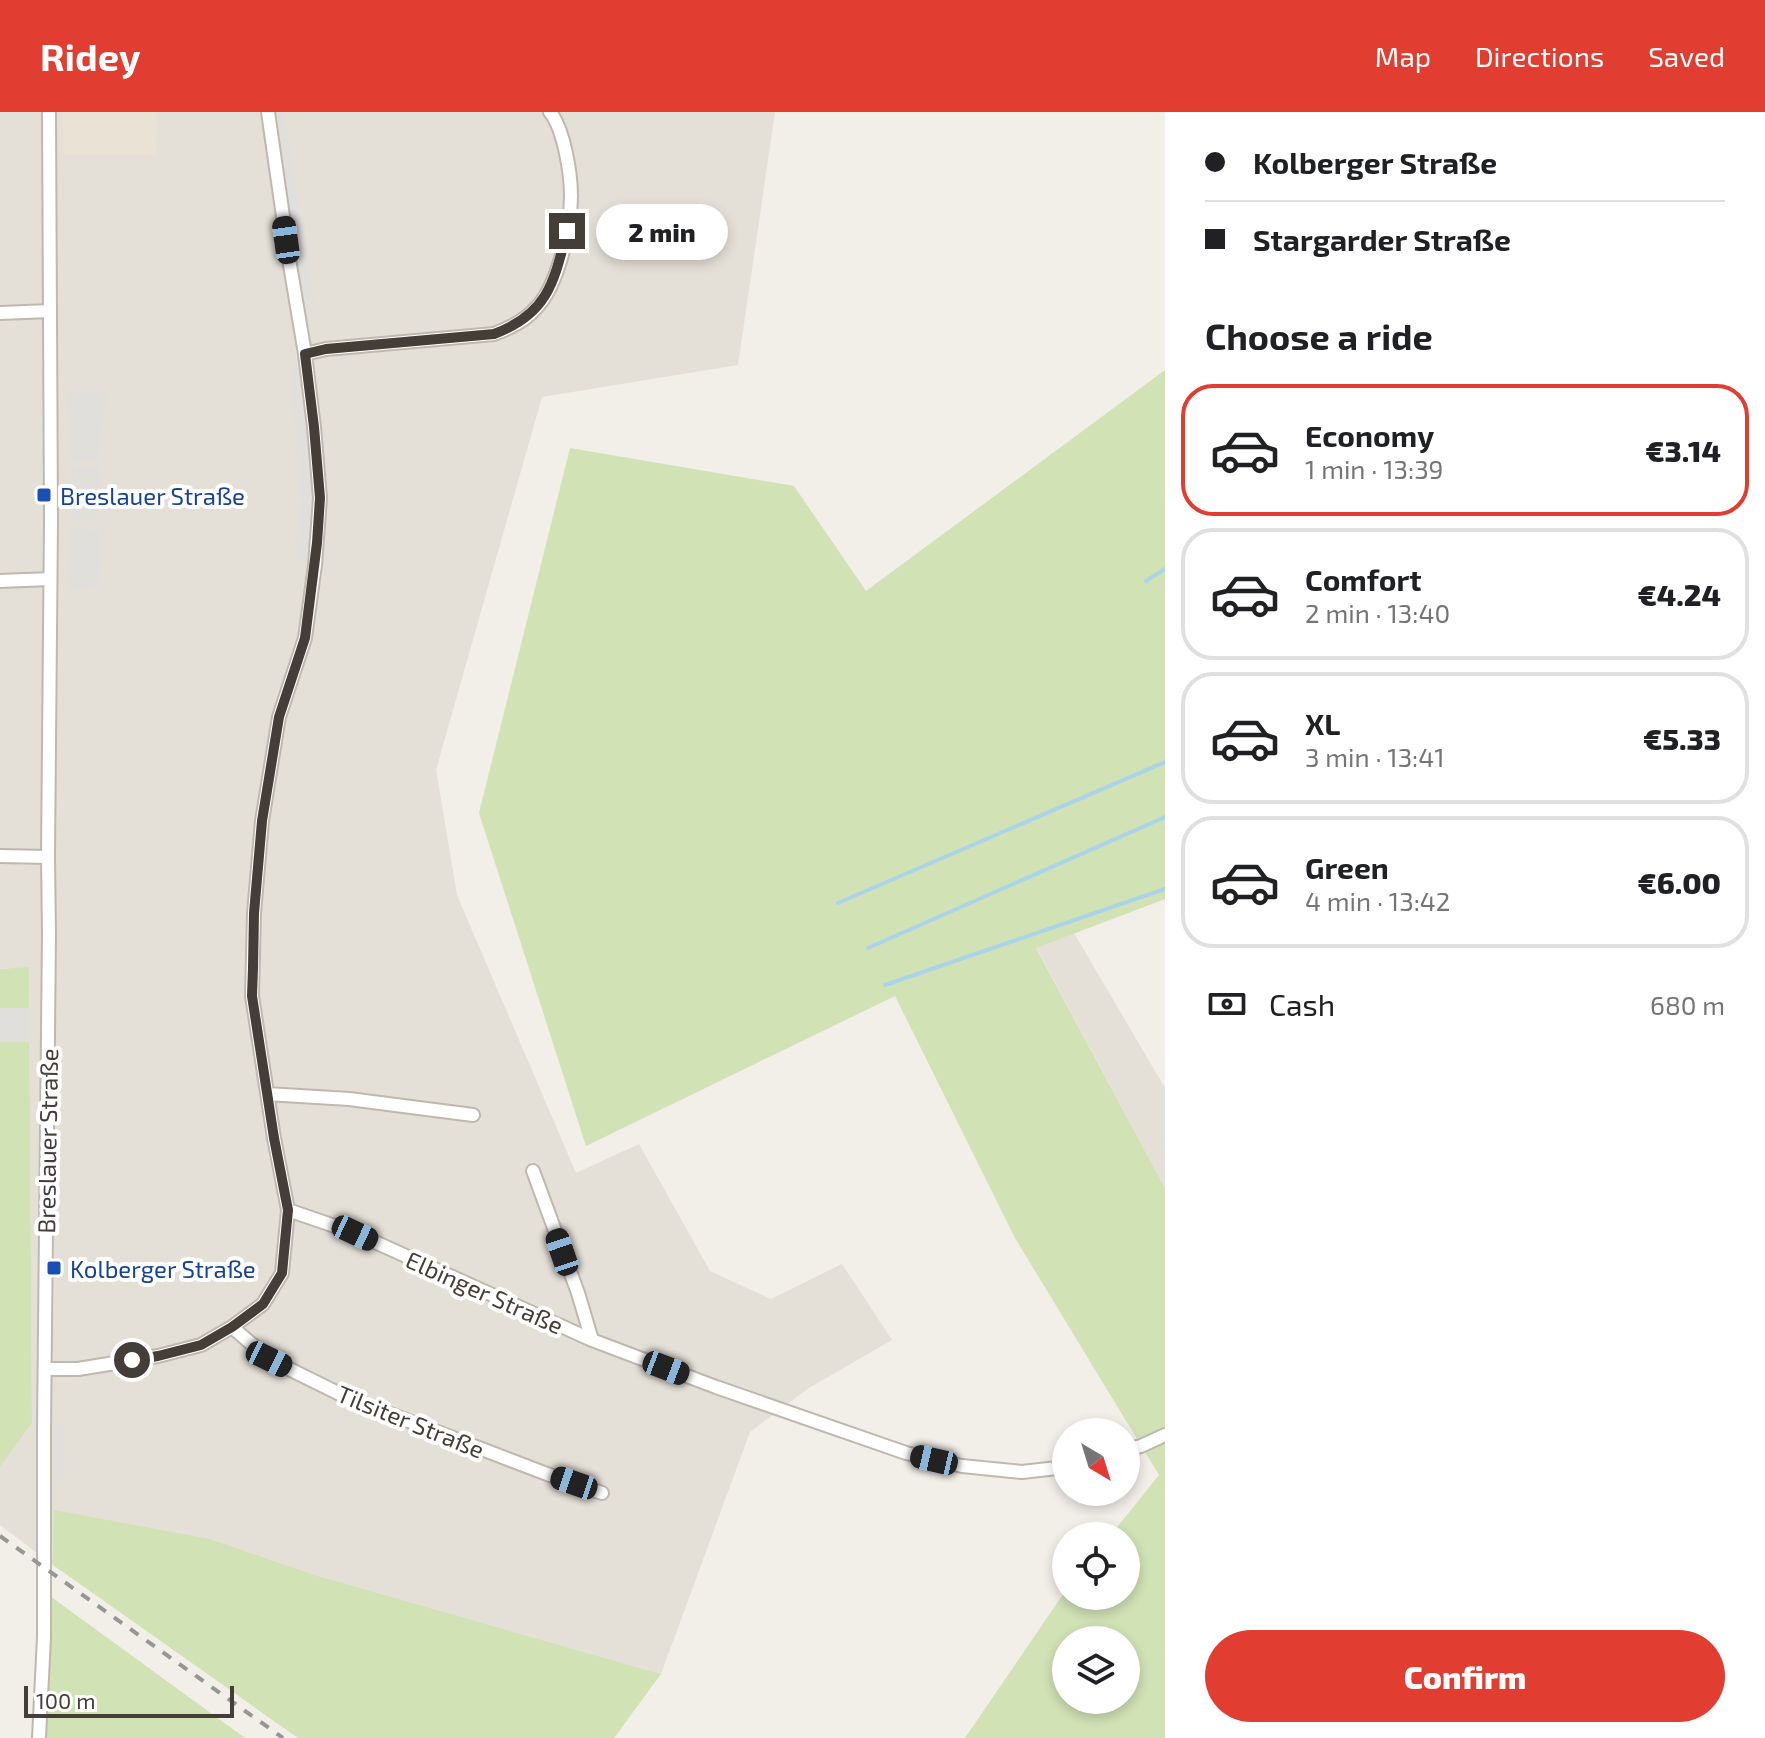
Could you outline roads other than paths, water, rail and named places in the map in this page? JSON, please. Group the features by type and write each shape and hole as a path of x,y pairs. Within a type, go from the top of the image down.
{"street":[{"name":"Breslauer Straße","path":"39,1738 44,1637 49,934 49,112"},
{"path":"45,1369 78,1369 158,1356 201,1345 263,1304 282,1273 288,1210 252,996 254,913 262,821 279,717 305,638 320,498 305,354 268,112"},
{"path":"305,354 326,349 494,334 514,327 538,307 556,276 567,231 571,196 565,148 556,119 550,112"},
{"path":"0,313 50,311"},
{"path":"0,581 50,579"},
{"path":"0,856 48,857"},
{"path":"267,1094 349,1099 473,1115"},
{"path":"533,1171 592,1340"},
{"name":"Elbinger Straße","path":"288,1210 355,1233 592,1340 906,1453 962,1466 1022,1472 1052,1469"},
{"name":"Tilsiter Straße","path":"232,1327 269,1359 346,1397 602,1493"},
{"path":"1140,1446 1165,1435"}],"waterway":[{"path":"1146,581 1165,569"},
{"path":"838,903 1165,762"},
{"path":"868,948 1165,817"},
{"path":"885,985 1165,889"}],"railway":[{"path":"0,1536 283,1738"}],"place":[{"name":"Breslauer Straße","path":"44,495"},
{"name":"Kolberger Straße","path":"54,1268"}]}
